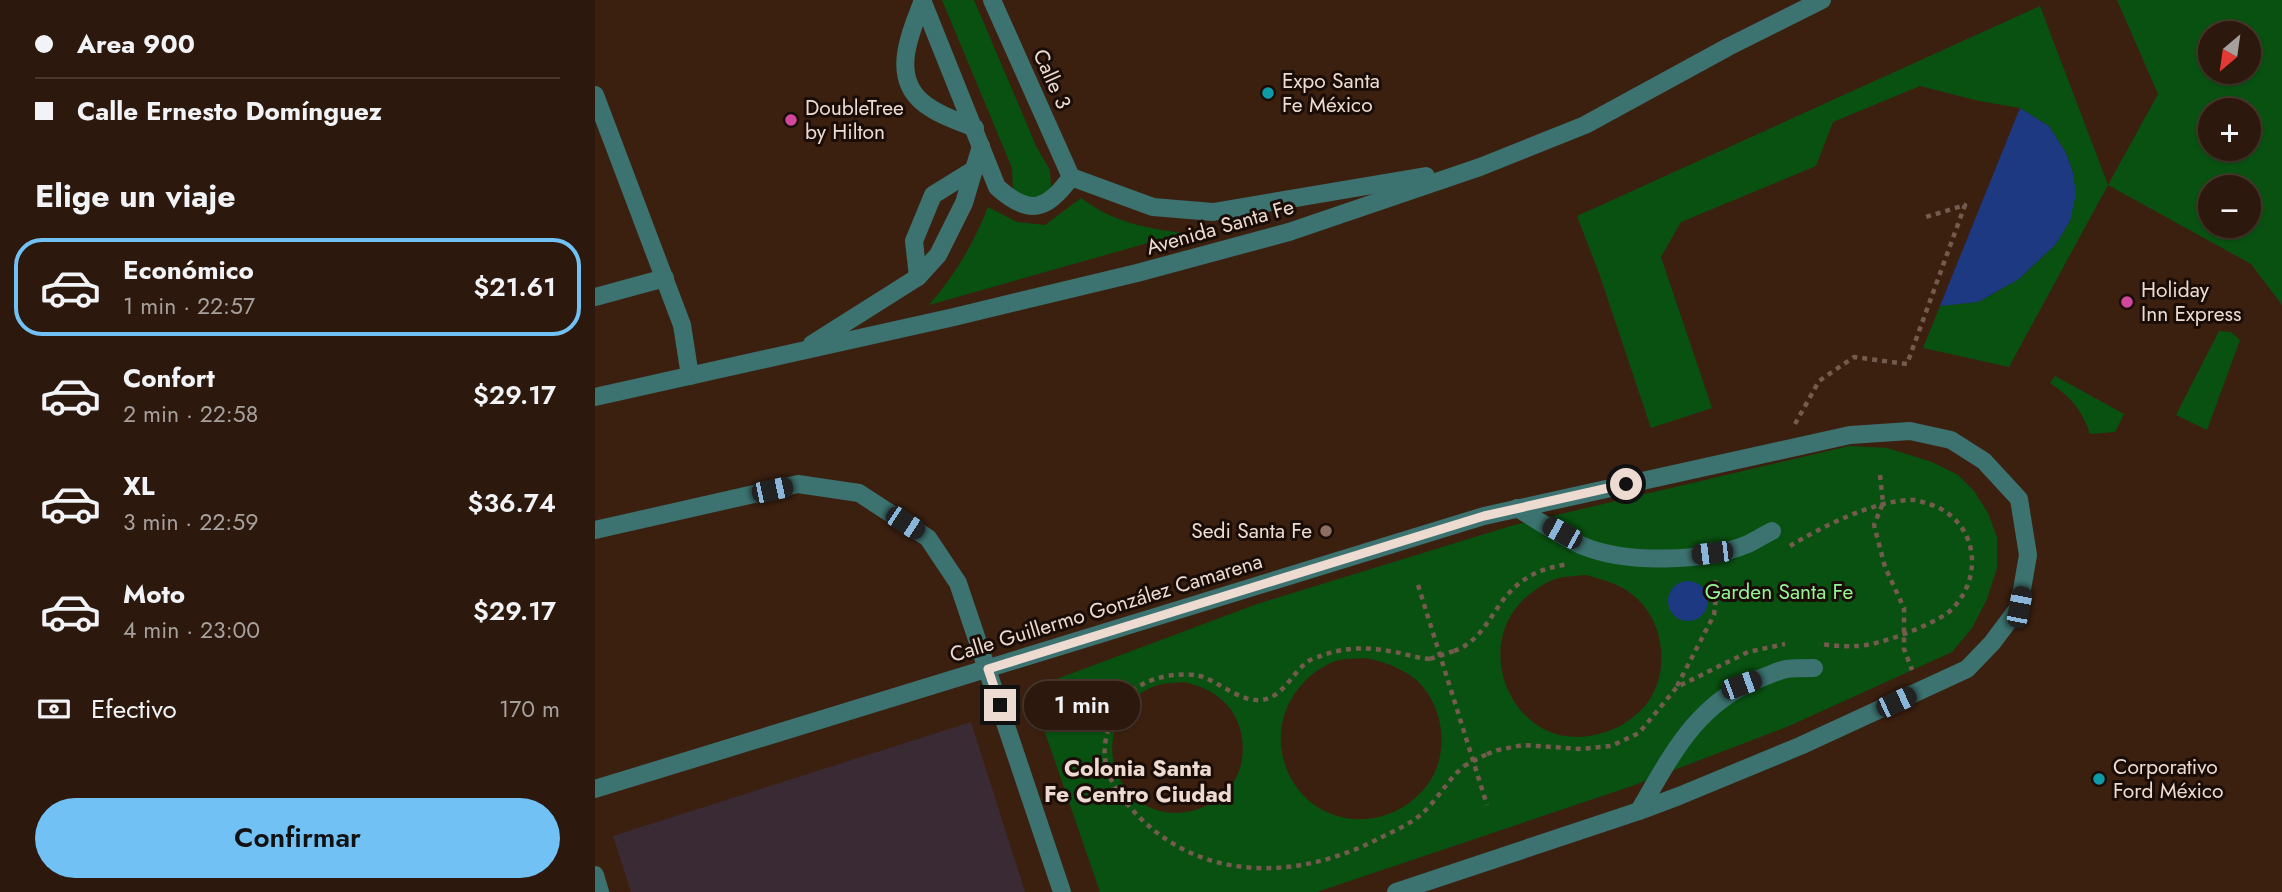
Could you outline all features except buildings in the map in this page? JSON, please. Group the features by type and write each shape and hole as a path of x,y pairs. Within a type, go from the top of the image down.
{"street":[{"path":"922,0 997,187 1012,200 1024,205 1037,207 1047,203 1062,190 1071,177 1153,207 1213,212 1480,167"},
{"path":"922,0 904,61 910,86 921,101 939,113 975,128"},
{"name":"Calle 3","path":"992,0 1071,177"},
{"name":"Avenida Santa Fe","path":"595,397 1137,273 1276,236 1480,167 1585,125 1728,47 1822,0"},
{"path":"595,96 682,325 690,376"},
{"path":"799,351 918,277 938,255 964,203 981,146"},
{"path":"918,277 914,241 933,195 975,169"},
{"path":"595,297 664,278"},
{"name":"Calle Guillermo González Camarena","path":"595,789 1458,524 1780,449 1850,435 1910,431 1951,440 1985,461 2019,499 2028,555 2019,607 1992,643 1967,669 1800,746 1639,811 1396,892"},
{"path":"595,530 798,485 859,494 928,538 958,583 1062,892"},
{"path":"1517,509 1584,546 1630,557 1669,559 1712,553 1747,544 1772,531"},
{"path":"1639,811 1692,725 1718,702 1741,685 1773,673 1814,668"},
{"path":"595,875 600,892"}],"path":[{"path":"1780,449 1819,381 1854,357 1907,364 1965,205 1926,217"},
{"path":"1880,475 1883,503 1874,525 1885,568 1904,608 1904,649 1920,691"},
{"path":"1784,549 1883,503 1916,500 1943,508 1964,528 1973,557 1968,585 1950,610 1924,628 1859,647 1814,644"},
{"path":"1577,563 1547,567 1523,580 1504,598 1486,625 1466,647 1430,659 1366,648 1335,650 1308,661 1268,699 1248,699 1201,676 1159,677 1140,685 1122,701 1111,721 1104,743 1105,764 1113,786 1143,822 1196,857 1241,869 1289,866 1331,859 1356,850 1417,817 1443,792 1451,778 1464,766 1487,754 1523,745 1581,749 1611,746 1639,733 1677,687 1714,615 1715,578"},
{"path":"1703,578 1727,574"},
{"path":"1418,585 1487,805"},
{"path":"1677,687 1748,652 1790,644"}],"shaded area":[{"path":"971,722 1025,892 631,892 613,836"}],"green space":[{"path":"942,0 974,0 1037,148 1050,170 1051,188 1038,200 1013,192 1012,168"},
{"path":"2117,0 2282,0 2282,305 2251,264 2204,238 2261,238 2261,175 2198,175 2198,235 2108,185 2158,94"},
{"path":"2040,6 2108,185 2009,367 1923,348 1940,306 1978,302 2019,279 2056,244 2070,221 2073,173 2066,153 2049,126 2020,108 1920,86 1833,122 1816,166 1681,222 1661,257 1712,408 1651,428 1577,216"},
{"path":"1081,198 1105,213 1129,223 1183,233 929,305 963,258 988,207 1017,222 1045,225"},
{"path":"2219,331 2231,332 2240,340 2207,430 2176,415"},
{"path":"2055,376 2124,414 2115,432 2090,434 2075,405 2050,383"},
{"name":"Garden Santa Fe","path":"1849,446 1887,448 1932,462 1958,475 1974,491 1988,513 1997,537 1997,568 1987,599 1972,628 1952,652 1789,726 1632,786 1317,892 1100,892 1030,689 1257,604 1514,525","holes":["1586,575 1623,588 1645,607 1658,634 1661,665 1653,694 1632,718 1612,730 1597,734 1563,736 1540,727 1522,712 1509,692 1502,669 1501,644 1508,621 1531,593 1554,579","1366,658 1398,668 1415,679 1425,690 1439,717 1441,748 1433,777 1408,804 1374,818 1346,818 1322,810 1302,794 1289,774 1282,751 1282,726 1290,701 1310,676 1335,661","1184,682 1195,685 1222,700 1237,720 1243,745 1239,771 1226,792 1200,809 1185,812 1171,813 1143,804 1121,781 1112,752 1113,737 1125,709 1135,697 1148,689"]}],"water":[{"path":"2020,108 2049,126 2066,153 2076,194 2070,221 2056,244 2019,279 1978,302 1940,306"},
{"path":"1688,581 1702,587 1708,601 1702,615 1688,621 1674,615 1668,601 1674,587"}],"place":[{"name":"Expo Santa Fe México","path":"1268,93"},
{"name":"DoubleTree by Hilton","path":"791,120"},
{"name":"Holiday Inn Express","path":"2127,302"},
{"name":"Sedi Santa Fe","path":"1326,531"},
{"name":"Corporativo Ford México","path":"2099,779"}],"district":[{"name":"Colonia Santa Fe Centro Ciudad","path":"1138,781"}],"route":[{"path":"1000,705 988,669 1484,516 1626,484"}]}
